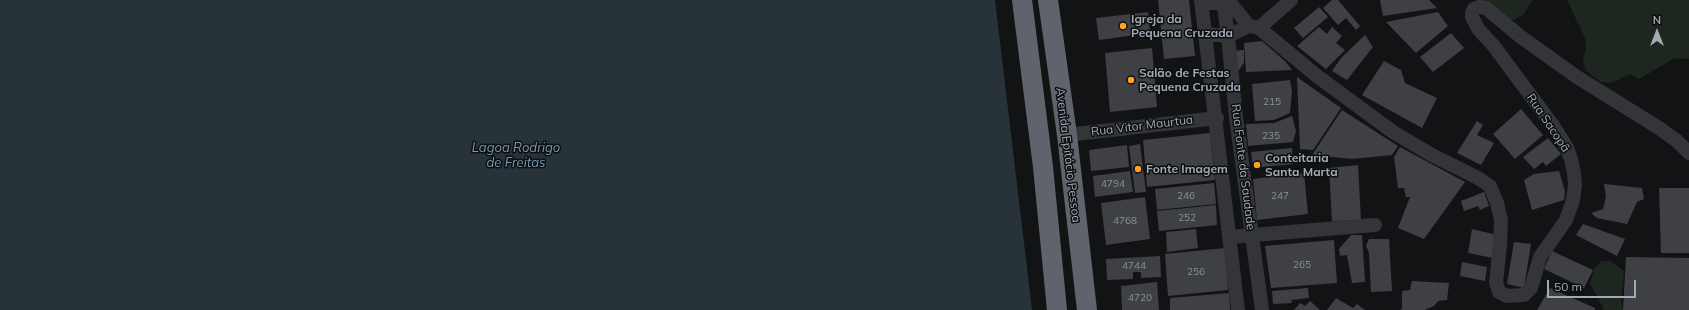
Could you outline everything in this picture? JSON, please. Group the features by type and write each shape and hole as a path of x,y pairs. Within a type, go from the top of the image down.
{"highway":[{"path":"1022,0 1043,166 1057,310"},
{"name":"Avenida Epitácio Pessoa","path":"1048,0 1067,135 1087,310"}],"street":[{"path":"1206,34 1228,36 1254,27 1291,0"},
{"path":"1202,2 1223,2"},
{"name":"Rua Fonte da Saudade","path":"1202,2 1217,118 1238,310"},
{"name":"Rua Sacopã","path":"1223,2 1233,6 1254,27 1393,132 1490,186 1497,203 1501,220 1496,282 1499,292 1507,296 1524,295 1530,288 1540,258 1566,220 1573,200 1575,185 1574,173 1572,160 1554,128 1477,27 1472,17 1472,12 1474,9 1478,7 1486,8 1521,37 1576,77 1660,128 1677,141 1689,153"},
{"name":"Rua Fonte da Saudade","path":"1223,2 1236,117 1262,310"},
{"name":"Rua Vitor Maurtua","path":"1067,135 1217,118"},
{"path":"1230,237 1375,225"}],"shaded area":[{"path":"1478,0 1533,0 1523,15 1514,20 1504,19 1479,3"},
{"path":"1567,0 1689,0 1689,59 1675,58 1639,79 1630,74 1611,83 1601,82 1585,69 1583,58 1586,48 1585,38"},
{"path":"1601,261 1611,261 1624,271 1621,303 1623,310 1603,310 1603,307 1590,284 1594,269"}],"water":[{"name":"Lagoa Rodrigo de Freitas","path":"0,0 995,0 1032,310 0,310"}],"building":[{"path":"1158,0 1189,0 1195,56 1164,59"},
{"path":"1332,0 1338,0 1360,26 1356,30 1346,18 1338,25 1323,8"},
{"path":"1380,0 1429,0 1437,8 1383,16"},
{"path":"1319,7 1328,17 1303,38 1294,28"},
{"name":"Igreja da Pequena Cruzada","path":"1148,12 1150,33 1099,40 1096,18"},
{"path":"1438,12 1448,26 1416,53 1386,22"},
{"path":"1319,27 1327,34 1332,27 1342,36 1336,43 1345,50 1326,69 1297,46"},
{"path":"1451,33 1464,48 1433,72 1420,57"},
{"path":"1365,35 1373,47 1347,80 1332,71 1341,58"},
{"path":"1262,41 1286,62 1292,70 1246,72 1244,43"},
{"name":"Salão de Festas Pequena Cruzada","path":"1152,48 1157,107 1110,112 1105,53"},
{"path":"1244,50 1244,63 1233,78 1230,51"},
{"path":"1384,61 1401,70 1405,83 1437,98 1422,128 1362,95"},
{"path":"1297,77 1341,108 1313,150 1300,149"},
{"path":"1290,80 1292,92 1290,113 1274,120 1255,121 1252,84"},
{"path":"1521,109 1543,135 1515,159 1493,134"},
{"path":"1342,110 1398,146 1392,155 1352,159 1312,155"},
{"path":"1292,116 1296,131 1293,142 1248,146 1246,124 1274,123"},
{"path":"1477,121 1483,125 1477,135 1494,143 1481,165 1457,153"},
{"path":"1210,133 1215,180 1147,187 1143,140"},
{"path":"1548,138 1561,154 1546,166 1543,162 1534,169 1523,157"},
{"name":"Fonte Imagem","path":"1140,144 1146,192 1135,193 1129,146"},
{"path":"1127,145 1129,167 1091,171 1089,150"},
{"path":"1400,147 1465,182 1424,239 1398,228 1410,197 1406,197 1404,188 1398,188 1394,157"},
{"path":"1292,148 1293,164 1253,168 1251,152"},
{"path":"1358,165 1361,220 1332,221 1329,168"},
{"path":"1130,171 1133,192 1095,197 1093,176"},
{"path":"1559,171 1565,191 1564,200 1532,210 1524,180 1534,174"},
{"path":"1304,173 1308,214 1257,220 1253,179"},
{"path":"1214,183 1216,204 1157,210 1155,189"},
{"path":"1604,184 1642,188 1644,199 1637,202 1627,224 1597,218 1591,213 1603,209 1606,197"},
{"path":"1659,188 1689,188 1689,253 1661,253"},
{"path":"1484,192 1489,206 1480,210 1478,206 1464,211 1461,201"},
{"path":"1145,197 1150,239 1106,245 1101,203"},
{"path":"1216,205 1217,225 1159,231 1157,211"},
{"path":"1583,224 1625,239 1617,256 1576,235"},
{"path":"1196,229 1198,248 1167,252 1166,232"},
{"path":"1472,229 1497,235 1493,258 1468,253"},
{"path":"1351,235 1362,235 1365,282 1352,283 1347,255 1340,256 1339,249"},
{"path":"1369,239 1389,239 1392,291 1371,292 1369,253 1366,246"},
{"path":"1334,240 1337,283 1271,288 1265,246"},
{"path":"1514,242 1531,244 1524,288 1507,284"},
{"path":"1225,248 1228,290 1168,296 1165,254"},
{"path":"1552,251 1593,270 1584,288 1544,269"},
{"path":"1160,256 1161,277 1141,278 1141,272 1133,272 1133,279 1107,280 1106,259"},
{"path":"1626,257 1689,258 1689,310 1623,310"},
{"path":"1462,262 1487,267 1485,281 1460,276"},
{"path":"1412,281 1449,283 1447,300 1438,301 1434,306 1425,310 1399,310 1402,309 1402,291 1410,290"},
{"path":"1157,282 1159,310 1122,310 1121,286"},
{"path":"1308,288 1309,298 1291,300 1292,303 1273,304 1272,291"},
{"path":"1550,288 1595,308 1595,310 1537,310"},
{"path":"1229,293 1230,310 1170,310 1170,298"},
{"path":"1336,298 1353,308 1357,304 1365,310 1327,310"},
{"path":"1310,301 1320,310 1294,310 1300,303 1305,306"}],"place":[{"name":"Igreja da Pequena Cruzada","path":"1123,26"},
{"name":"Salão de Festas Pequena Cruzada","path":"1131,80"},
{"name":"Conteitaria Santa Marta","path":"1257,165"},
{"name":"Fonte Imagem","path":"1138,169"}]}
